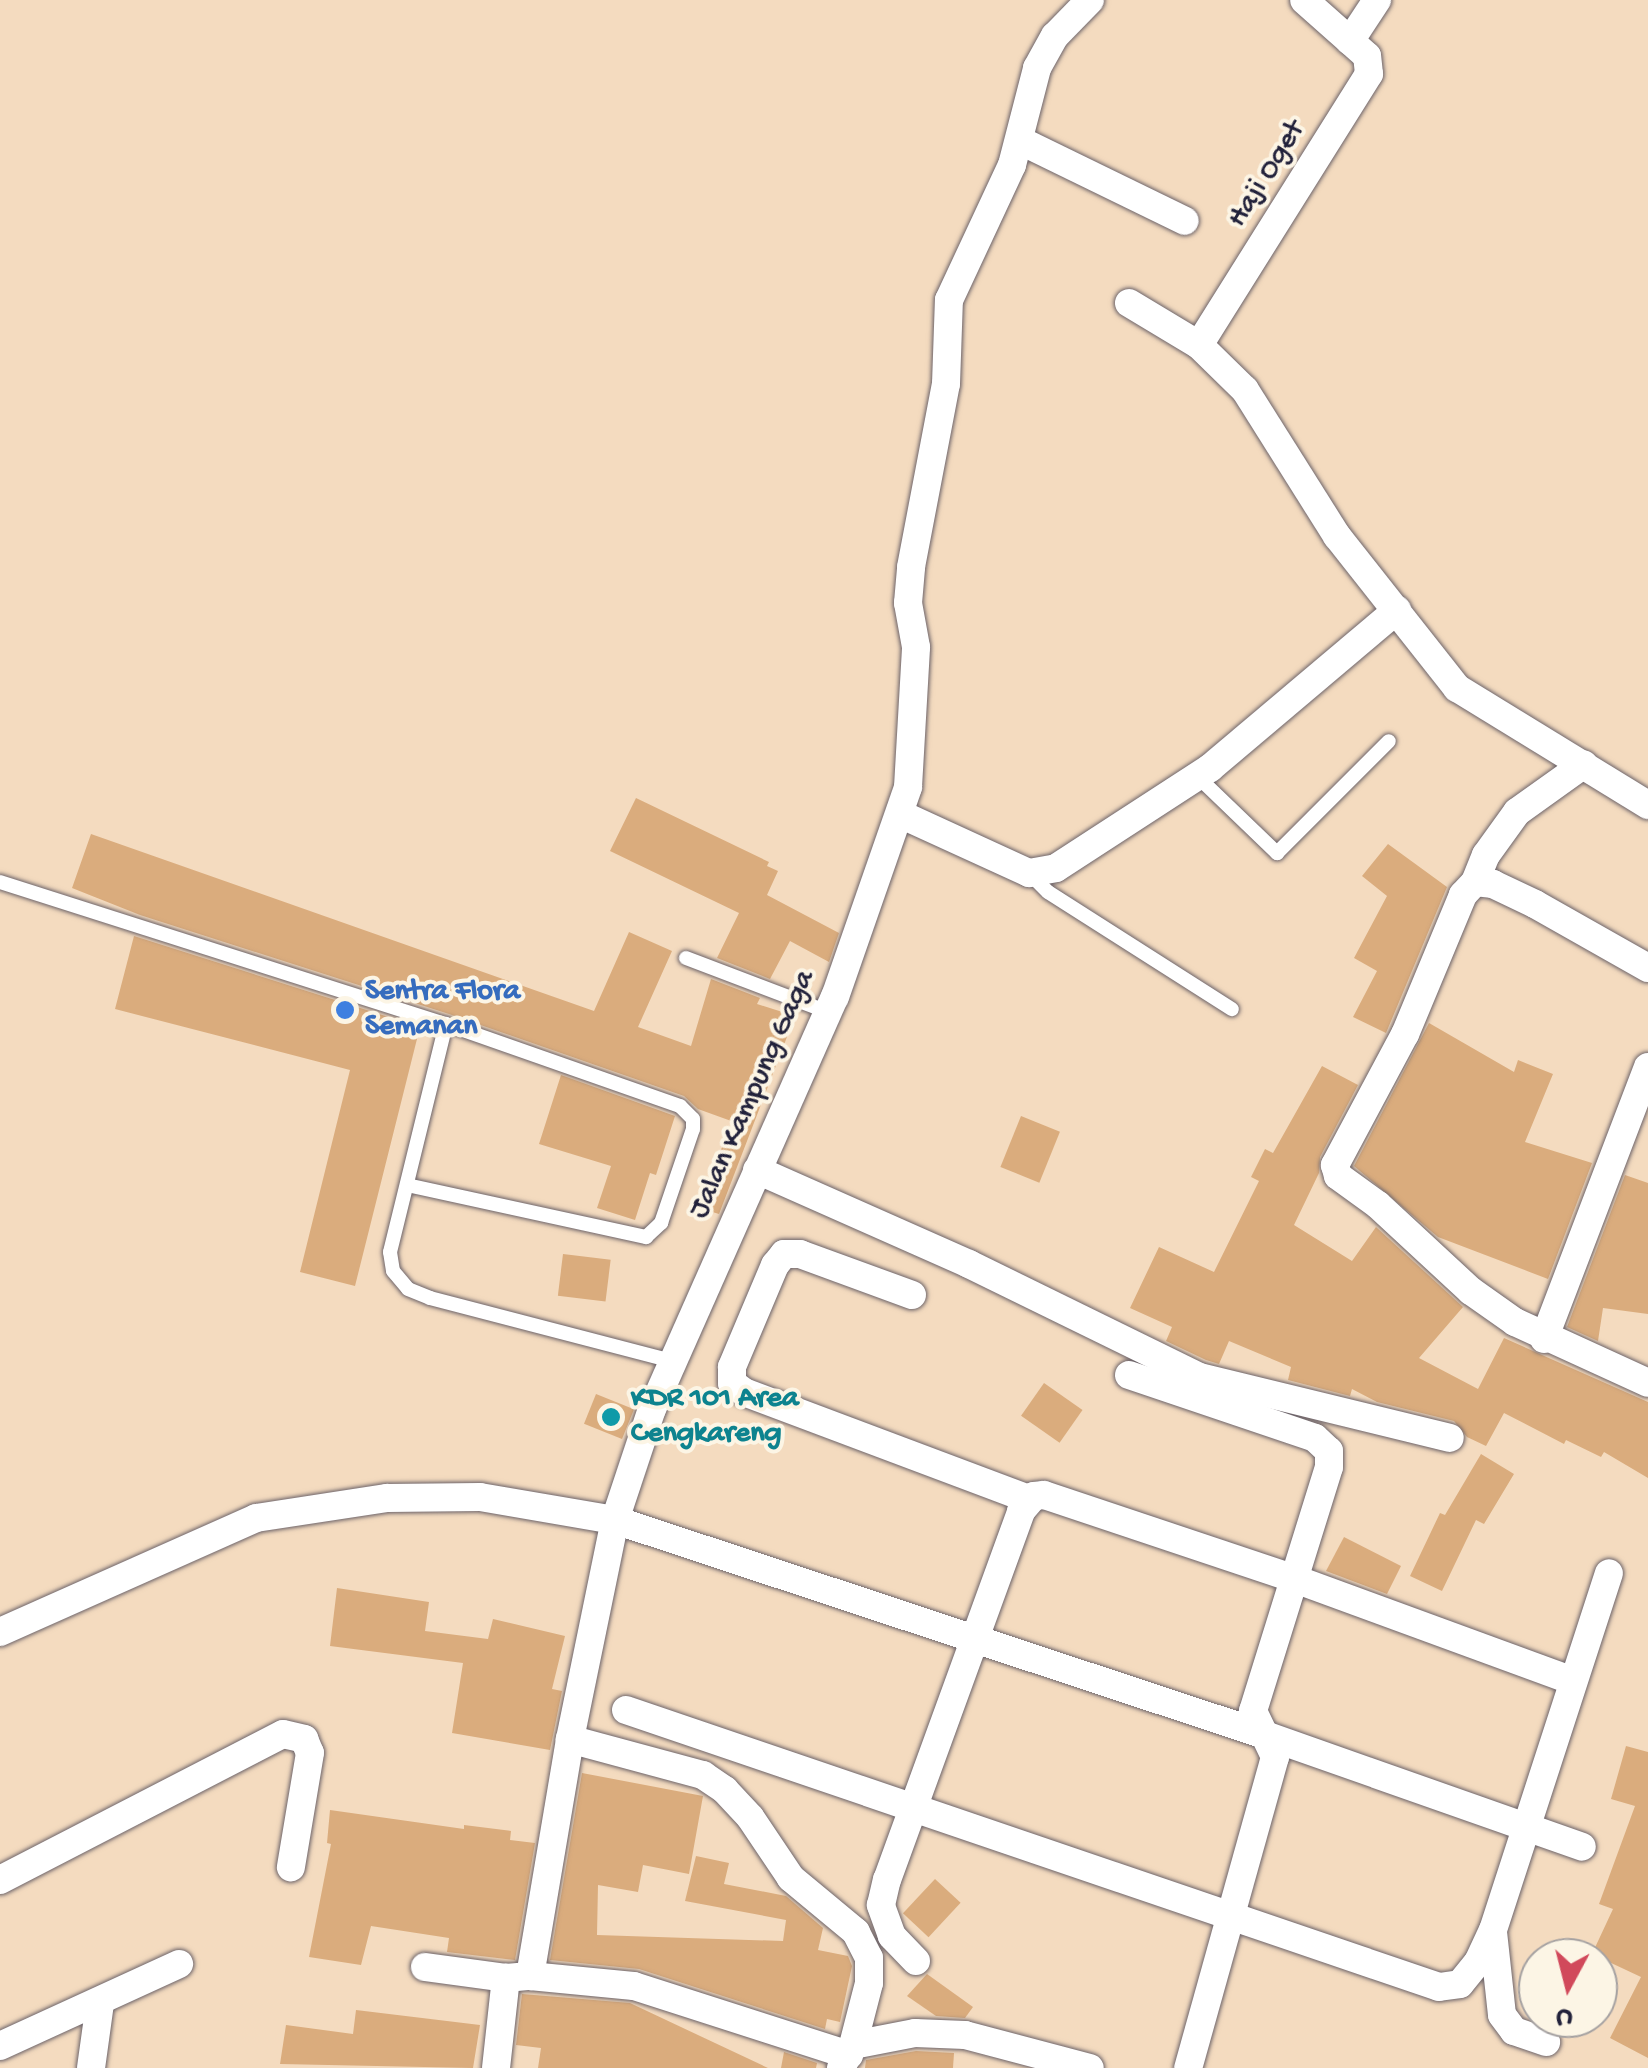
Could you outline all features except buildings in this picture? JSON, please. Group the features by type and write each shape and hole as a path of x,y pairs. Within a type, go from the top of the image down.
{"street":[{"name":"Jalan Kampung Gaga","path":"496,2068 615,1520 672,1360 828,1012 908,787 916,678 916,647 908,603 911,567 946,384 949,300 1021,141 1038,68 1055,36 1090,0"},
{"path":"1304,0 1350,41 1377,0"},
{"name":"Haji Oget","path":"1199,346 1370,74 1367,56 1350,41"},
{"path":"1021,141 1185,221"},
{"path":"1129,303 1199,346 1245,390 1336,536 1456,688 1506,723 1584,764 1648,805"},
{"path":"900,814 1029,872 1056,868 1198,778 1397,610"},
{"path":"1584,764 1517,812 1486,855 1475,882 1463,895 1404,1034 1335,1165 1338,1176 1378,1205 1471,1291 1544,1339 1648,1383"},
{"path":"1475,882 1493,884 1535,904 1648,968"},
{"path":"1544,1339 1648,1067"},
{"path":"758,1170 968,1264 1200,1377 1450,1438"},
{"path":"912,1295 800,1254 784,1254 775,1266 732,1368 732,1383 744,1392 1030,1498 1044,1495 1292,1578 1573,1681"},
{"path":"1129,1375 1315,1438 1328,1451 1329,1467 1252,1711 1275,1757 1188,2068"},
{"path":"0,1632 256,1518 388,1498 480,1497 615,1520 1262,1734 1582,1847"},
{"path":"916,1961 892,1936 881,1906 912,1808 1030,1498"},
{"path":"626,1710 1439,1986 1460,1984 1478,1962 1493,1930 1609,1573"},
{"path":"0,1880 283,1734 304,1739 310,1753 292,1868"},
{"path":"570,1739 703,1775 725,1790 792,1878 835,1910 862,1941 869,1958 869,1983 848,2056"},
{"path":"1493,1930 1502,2015 1514,2031 1546,2042"},
{"path":"0,2046 179,1964"},
{"path":"424,1967 634,1986 848,2056 915,2032 965,2034 1090,2068"},
{"path":"91,2068 100,2003"}],"lane":[{"path":"1198,778 1278,852 1389,741"},
{"path":"1029,872 1048,892 1232,1009"},
{"path":"0,882 446,1024 680,1106 693,1119 694,1130 661,1223 646,1237 407,1185"},
{"path":"686,958 828,1012"},
{"path":"446,1024 390,1252 392,1270 408,1289 672,1360"}],"place":[{"name":"Sentra Flora Semanan","path":"345,1010"},
{"name":"KDR 101 Area Cengkareng","path":"611,1417"}]}
